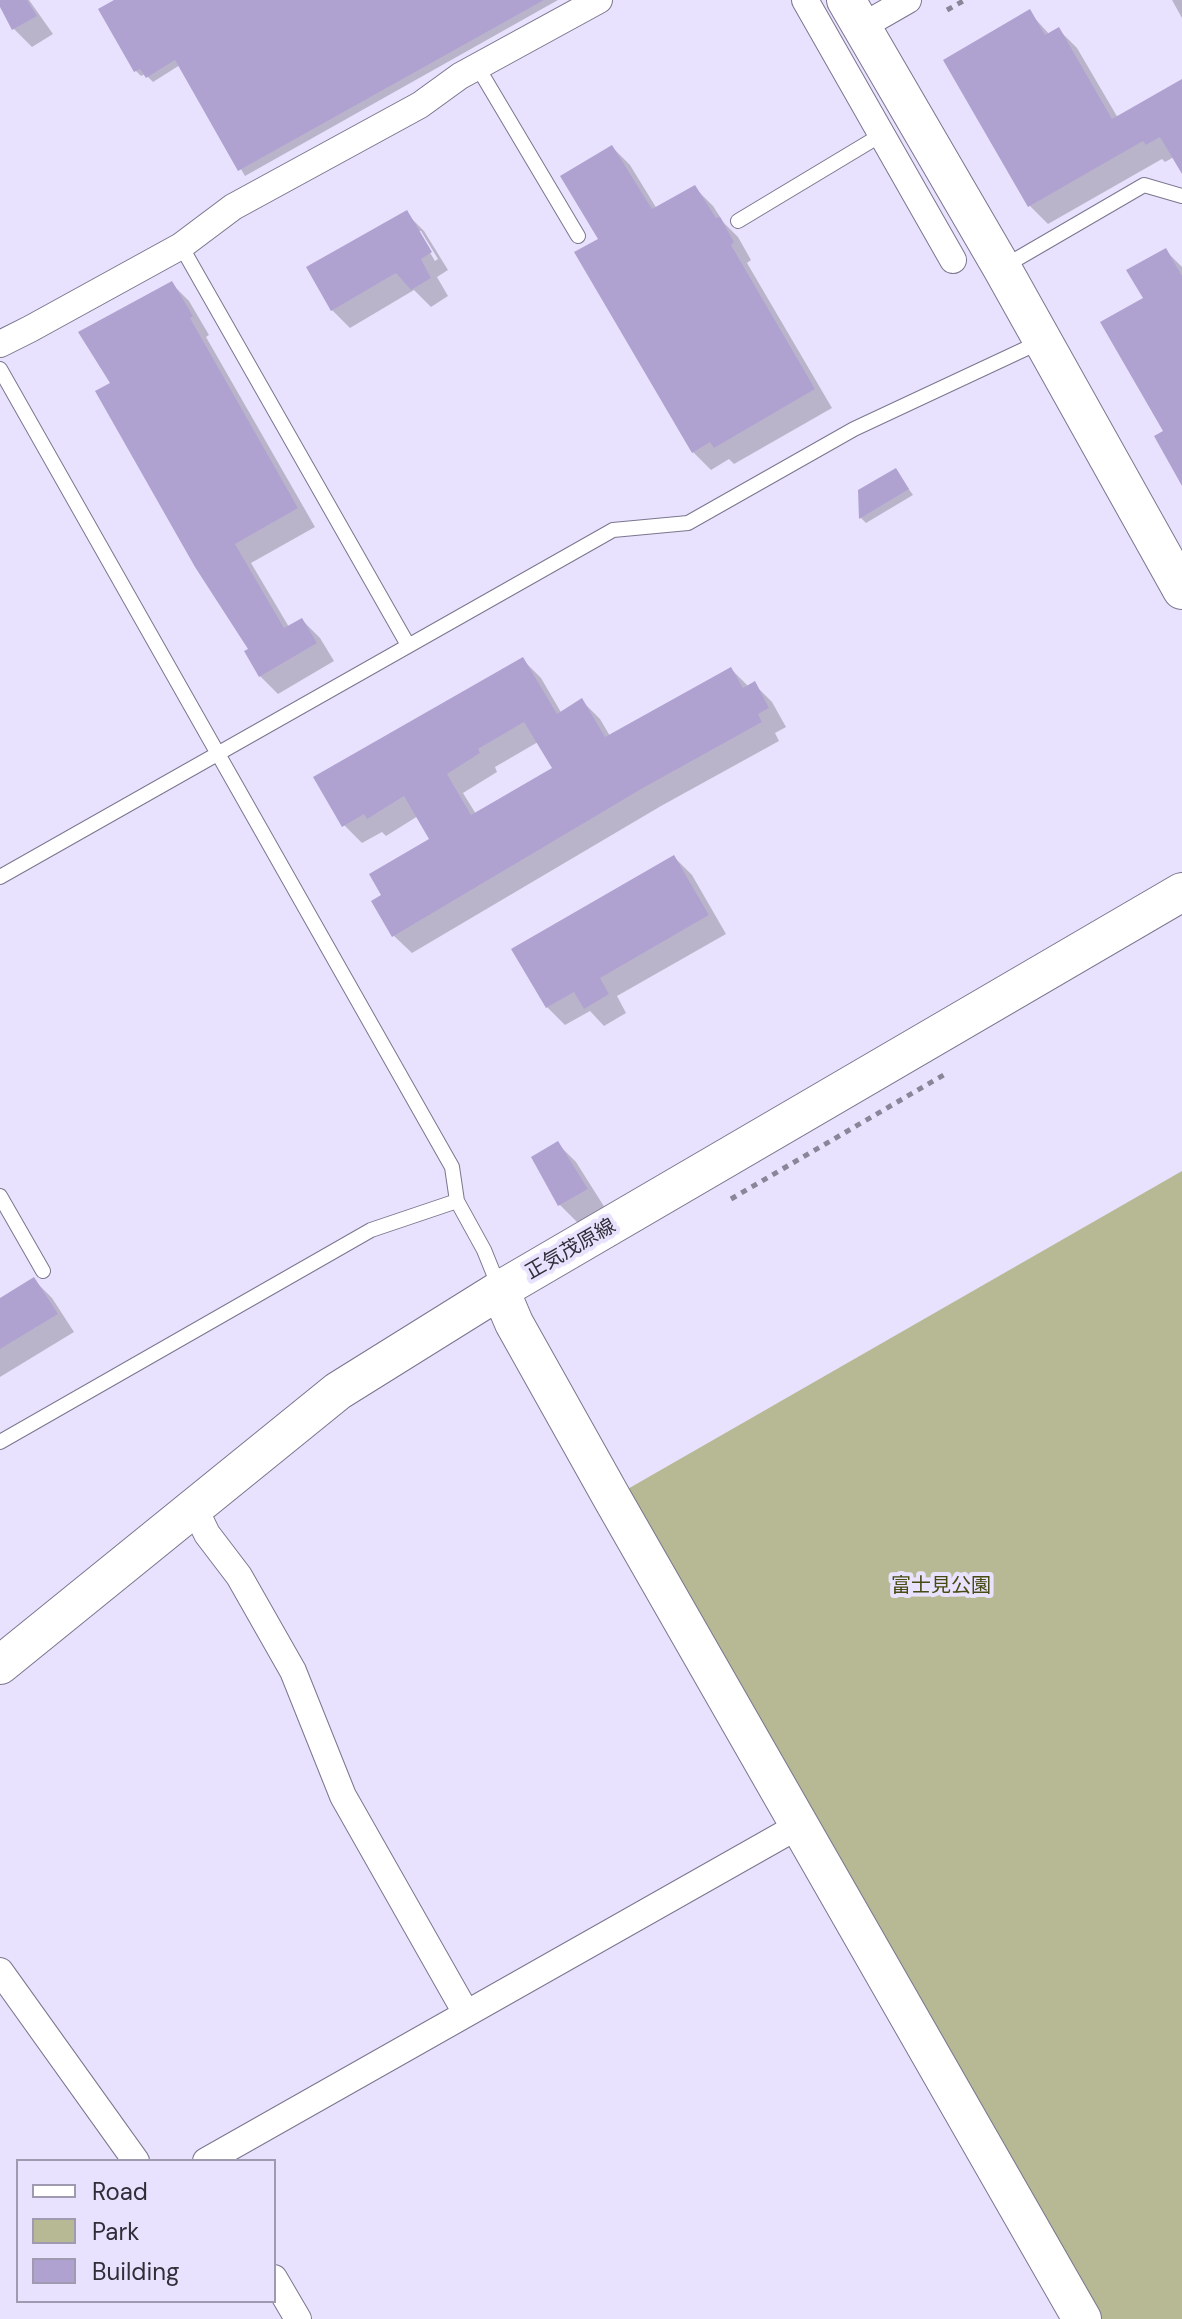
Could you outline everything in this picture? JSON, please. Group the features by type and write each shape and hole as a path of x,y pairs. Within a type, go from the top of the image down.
{"street":[{"path":"0,344 181,246 233,207 420,105 477,66 599,0"},
{"path":"805,0 953,260"},
{"path":"908,0 854,13 1002,268 1182,590"},
{"name":"正気茂原線","path":"0,1665 338,1391 500,1290 1182,892"},
{"path":"500,1290 521,1337 1082,2319"},
{"path":"194,1507 207,1534 239,1576 293,1671 343,1796 466,2013"},
{"path":"210,2159 800,1825"},
{"path":"0,1971 135,2159"},
{"path":"276,2281 298,2319"}],"lane":[{"path":"477,66 578,236"},
{"path":"738,221 881,135"},
{"path":"1002,268 1144,185 1182,196"},
{"path":"181,246 408,645"},
{"path":"0,877 613,530 688,523 854,429 1042,341"},
{"path":"0,369 452,1167 457,1201 484,1250 500,1290"},
{"path":"0,1196 43,1271"},
{"path":"0,1442 371,1230 457,1201"}],"path":[{"path":"947,10 965,0"},
{"path":"723,1203 955,1068"}],"green space":[{"name":"富士見公園","path":"1182,1171 1182,2319 1082,2319 612,1498"}],"building":[{"path":"0,0 27,0 37,16 12,30 0,7"},
{"path":"114,0 544,0 238,171 175,60 146,78 140,69 134,72 98,9"},
{"path":"1030,9 1045,35 1059,27 1112,119 1182,79 1182,174 1160,137 1146,145 1143,141 1028,207 943,60"},
{"path":"612,145 652,209 695,185 716,218 720,217 734,242 731,245 815,389 714,448 710,442 692,453 574,252 598,239 560,176"},
{"path":"407,210 432,252 421,259 431,278 411,290 396,273 331,311 306,267"},
{"path":"1166,248 1182,276 1182,486 1154,436 1163,431 1100,322 1143,298 1126,270"},
{"path":"172,281 298,508 235,544 284,628 302,618 317,643 259,677 244,651 248,649 195,567 95,391 110,383 78,332"},
{"path":"896,468 909,489 859,519 858,490"},
{"path":"523,657 557,714 582,698 605,737 731,667 743,688 755,681 769,708 758,714 762,722 643,788 392,937 371,901 381,895 369,874 429,839 404,796 367,819 364,814 342,827 313,777","holes":["524,722 552,768 471,815 447,774 480,753 478,749"]},
{"path":"674,855 709,915 600,978 609,994 584,1009 574,992 546,1008 511,949"},
{"path":"558,1141 588,1189 558,1206 531,1157"},
{"path":"34,1277 58,1314 0,1349 0,1298"}]}
